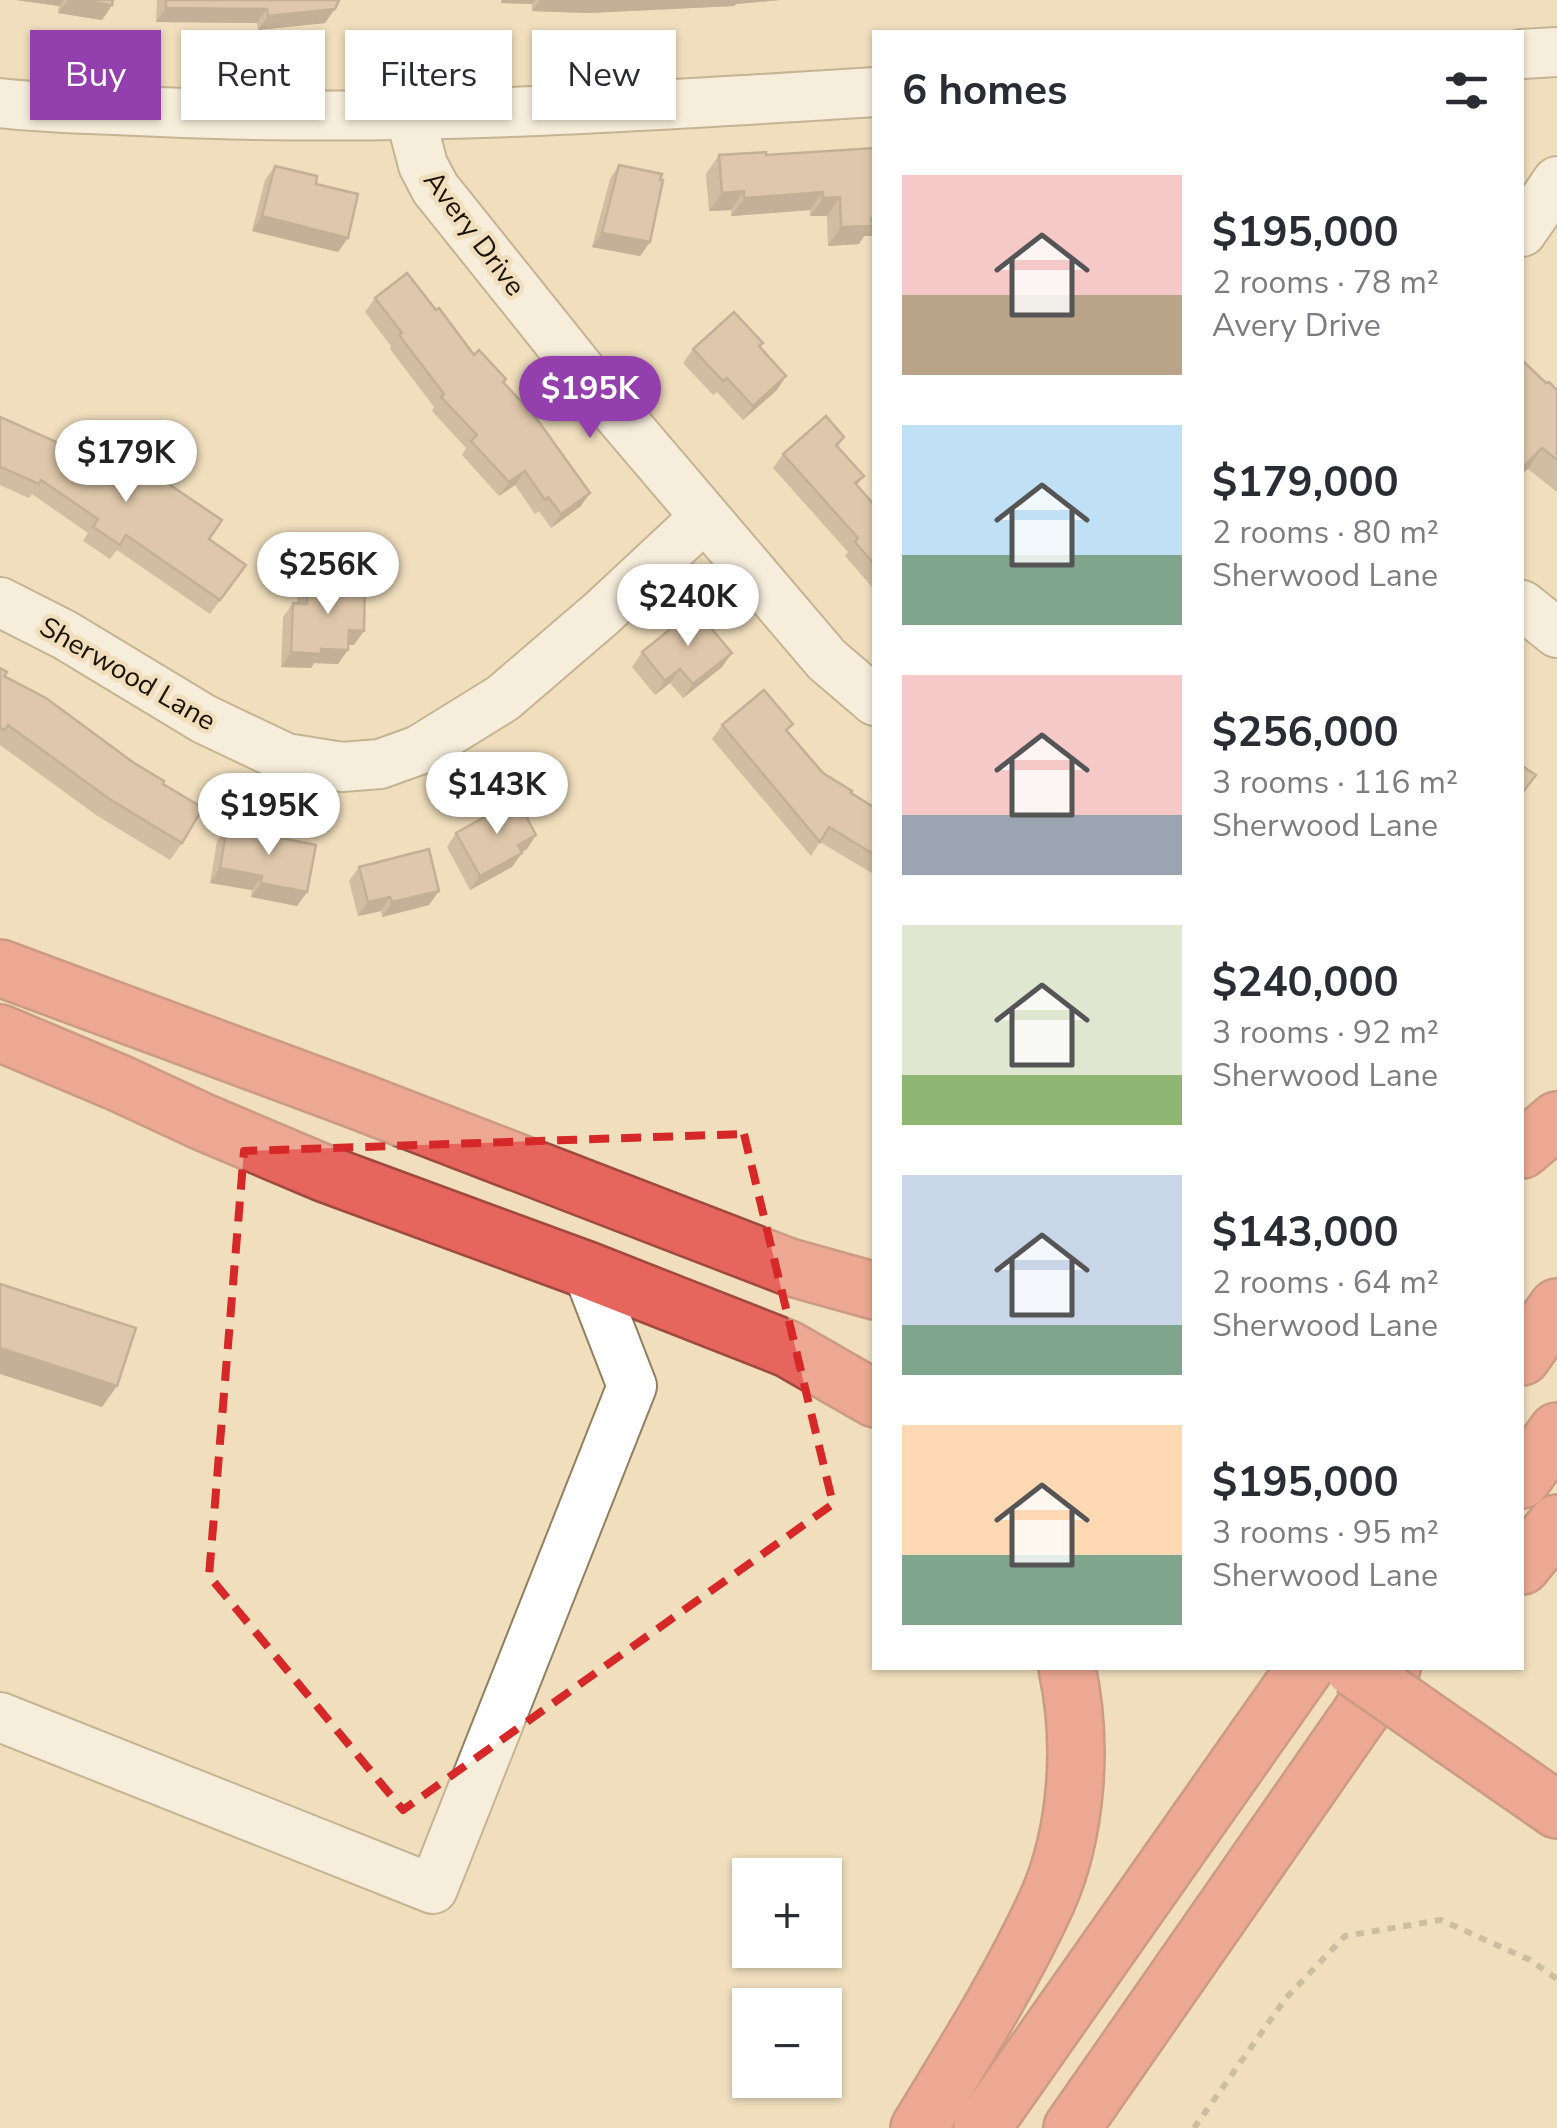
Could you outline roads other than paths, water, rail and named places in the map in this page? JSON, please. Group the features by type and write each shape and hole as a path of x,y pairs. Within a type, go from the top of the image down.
{"highway":[{"path":"0,968 788,1267 872,1290"},
{"path":"4,1049 51,1068 119,1083 326,1174 788,1349 872,1397"},
{"path":"1524,1148 1557,1120"},
{"path":"613,1199 746,1280 872,1327"},
{"path":"587,1270 712,1308 872,1367"},
{"path":"1524,1353 1557,1307"},
{"path":"1524,1477 1557,1431"},
{"path":"1524,1564 1557,1523"},
{"path":"919,2128 980,2029 1048,1898 1066,1840 1074,1795 1077,1738 1068,1670"},
{"path":"982,2128 1304,1670"},
{"path":"1357,1670 1557,1764"},
{"path":"1072,2128 1391,1670"},
{"path":"1420,1670 1461,1721 1557,1810"},
{"path":"1207,1932 1433,1670"}],"street":[{"path":"1524,54 1557,52"},
{"path":"512,110 872,92"},
{"path":"0,103 263,116 345,115"},
{"name":"Avery Drive","path":"411,120 423,165 435,188 592,384 827,660 872,698"},
{"path":"1524,229 1557,181"},
{"name":"Sherwood Lane","path":"0,602 66,634 204,719 286,758 342,767 380,764 419,750 503,698 602,614 706,517"},
{"path":"1524,607 1557,633"},
{"path":"0,1717 433,1889 632,1386 587,1270"}]}
